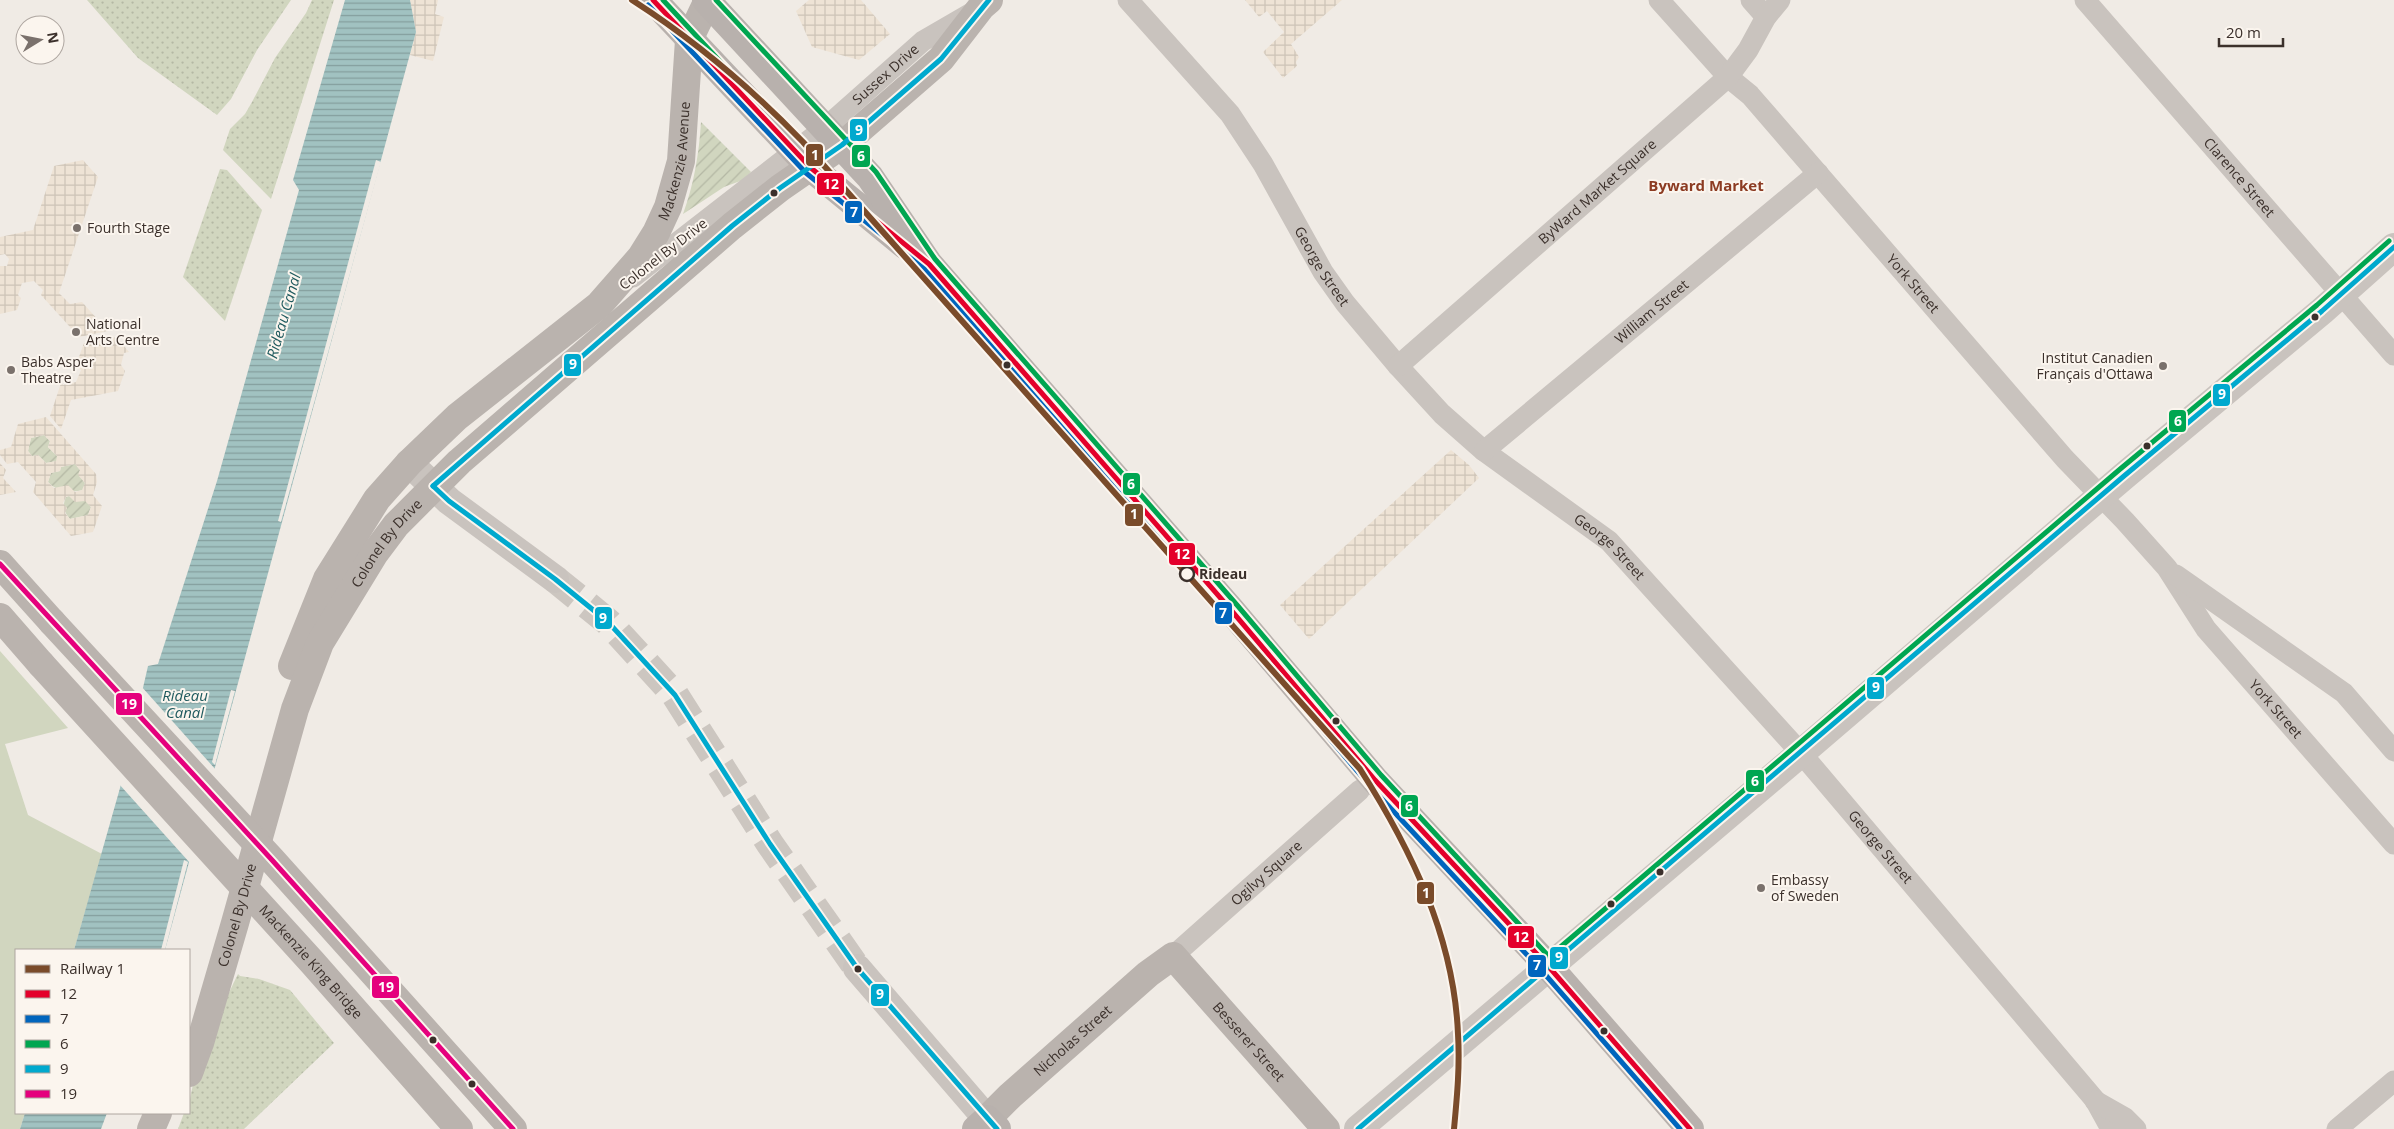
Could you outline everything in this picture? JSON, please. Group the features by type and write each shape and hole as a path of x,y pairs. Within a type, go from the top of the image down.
{"main road":[{"path":"653,0 803,159 929,264"},
{"path":"707,1 870,177 929,264 1231,610 1375,780 1549,967 1690,1129"},
{"name":"Mackenzie Avenue","path":"599,305 641,257 656,233 668,207 681,161 689,40 707,1"},
{"name":"Sussex Drive","path":"803,159 941,60 985,3"},
{"name":"Colonel By Drive","path":"190,1070 236,923 295,709 320,643 375,553 396,525 433,486 732,226 780,188 803,159"},
{"name":"Colonel By Drive","path":"190,1030 211,960 280,698 302,638 327,579 377,499 409,463 457,417 599,305"},
{"path":"0,564 272,860 513,1129"},
{"name":"Mackenzie King Bridge","path":"0,617 299,948 459,1129"},
{"name":"Nicholas Street","path":"987,1126 1010,1096 1134,987 1173,956"},
{"name":"Besserer Street","path":"1173,956 1326,1129"},
{"path":"151,1129 158,1114"},
{"path":"168,1129 174,1114"}],"street":[{"name":"George Street","path":"1128,0 1230,114 1263,164 1323,272 1345,303 1398,366 1442,414 1484,451 1609,541 1801,753 2095,1100 2111,1129"},
{"name":"York Street","path":"1659,0 1728,77 1750,95 2066,459 2167,568 2206,630 2394,844"},
{"path":"1751,0 1766,17"},
{"name":"ByWard Market Square","path":"1398,366 1728,77 1748,50 1766,17 1780,0"},
{"name":"Clarence Street","path":"2085,0 2394,356"},
{"name":"Colonel By Drive","path":"599,305 803,159"},
{"name":"William Street","path":"1484,451 1818,173"},
{"path":"1358,1129 2394,247"},
{"path":"409,463 449,501 555,579"},
{"name":"York Street","path":"2167,568 2344,693 2394,751"},
{"name":"Ogilvy Square","path":"1173,956 1360,790"},
{"path":"857,968 987,1126"},
{"path":"2338,1129 2394,1081"},
{"name":"George Street","path":"2095,1100 2125,1118 2136,1129"}],"green space":[{"path":"87,0 291,0 257,50 231,99 217,115 138,58"},
{"path":"312,0 334,0 271,199 223,150 230,129 245,114 275,58 306,13"},
{"path":"701,122 751,172 743,180 724,187 683,214 695,169"},
{"path":"220,169 227,170 262,210 225,321 183,277"},
{"path":"44,435 50,441 48,447 57,456 57,461 46,463 38,455 32,456 28,451 31,438"},
{"path":"75,464 80,470 79,475 85,483 83,490 64,490 48,482 51,473 60,471 61,467"},
{"path":"66,497 85,500 91,507 88,515 70,519 64,506"},
{"path":"0,651 68,728 5,744 28,815 102,854 74,949 15,949 15,1114 25,1114 20,1129 0,1129"},
{"path":"238,974 290,990 334,1043 244,1129 178,1129 184,1114 190,1114 190,1098 194,1080 215,1023"}],"shaded area":[{"path":"410,0 438,0 435,14 444,17 433,61 410,55 416,32"},
{"path":"809,0 861,0 890,34 859,60 812,47 796,11"},
{"path":"1245,0 1342,0 1291,44 1299,57 1296,62 1297,66 1283,78 1263,52 1284,32 1267,11 1259,17"},
{"path":"83,160 98,177 59,293 70,304 82,302 108,331 79,337 41,295 43,290 34,281 22,283 18,295 21,298 17,310 0,314 0,266 7,266 9,259 5,254 0,255 0,237 33,230 54,166"},
{"path":"117,337 129,352 124,353 121,365 125,371 118,391 71,400 61,429 50,416 61,383 63,385 76,382 81,370 76,365 84,343"},
{"path":"46,417 96,474 97,482 93,495 102,506 93,532 71,536 33,492 36,482 18,462 7,464 0,455 0,450 11,447 18,424","holes":["44,435 50,441 48,447 57,456 56,461 46,463 38,455 32,456 28,451 31,438","75,464 80,470 78,475 85,483 82,490 75,492 68,485 54,488 48,482 51,473 60,471 61,467","69,496 75,502 85,501 91,507 88,515 70,519 65,513 67,508 63,503 66,497"]},
{"path":"1451,450 1469,465 1479,478 1309,639 1280,605"},
{"path":"0,463 6,470 3,478 16,492 0,495"}],"water":[{"name":"Rideau Canal","path":"345,0 410,0 416,32 165,949 74,949 120,788 148,666 158,664 217,481 299,190 293,180"},
{"path":"25,1114 107,1114 101,1129 20,1129"}],"pier":[{"path":"376,160 381,162 281,522 278,521"},
{"path":"141,686 216,770 190,863 119,784"},
{"path":"231,690 235,691 215,765 212,762"},
{"path":"184,860 188,862 165,949 161,949"}],"tunnel":[{"path":"555,579 608,622 675,695 770,844 857,968"}],"rail line":[{"name":"1","path":"632,0 722,66 803,142 1360,769 1379,799 1427,895 1448,963 1455,998 1459,1046 1454,1129"}],"transit line":[{"name":"12","path":"653,0 811,168 929,264 1231,610 1375,780 1549,967 1690,1129"},
{"name":"6","path":"663,0 728,70"},
{"name":"6","path":"716,0 876,172 935,259 1237,605 1381,775 1554,962"},
{"name":"9","path":"433,486 732,226 780,188 842,145 941,59 989,0"},
{"name":"7","path":"648,5 806,173 924,269 1225,615 1369,785 1543,972 1680,1129"},
{"name":"6","path":"1544,961 2119,470 2317,305 2389,241"},
{"name":"9","path":"1358,1129 2124,476 2322,311 2394,247"},
{"name":"9","path":"433,486 449,501 555,579 608,622 675,695 770,844 857,968 997,1129"},
{"name":"19","path":"0,564 272,860 513,1129"}],"place":[{"name":"Fourth Stage","path":"77,228"},
{"name":"National Arts Centre","path":"76,332"},
{"name":"Institut Canadien Français d'Ottawa","path":"2163,366"},
{"name":"Babs Asper Theatre","path":"11,370"},
{"name":"Rideau","path":"1187,574"},
{"name":"Embassy of Sweden","path":"1761,888"}],"district":[{"name":"Byward Market","path":"1706,186"}]}
